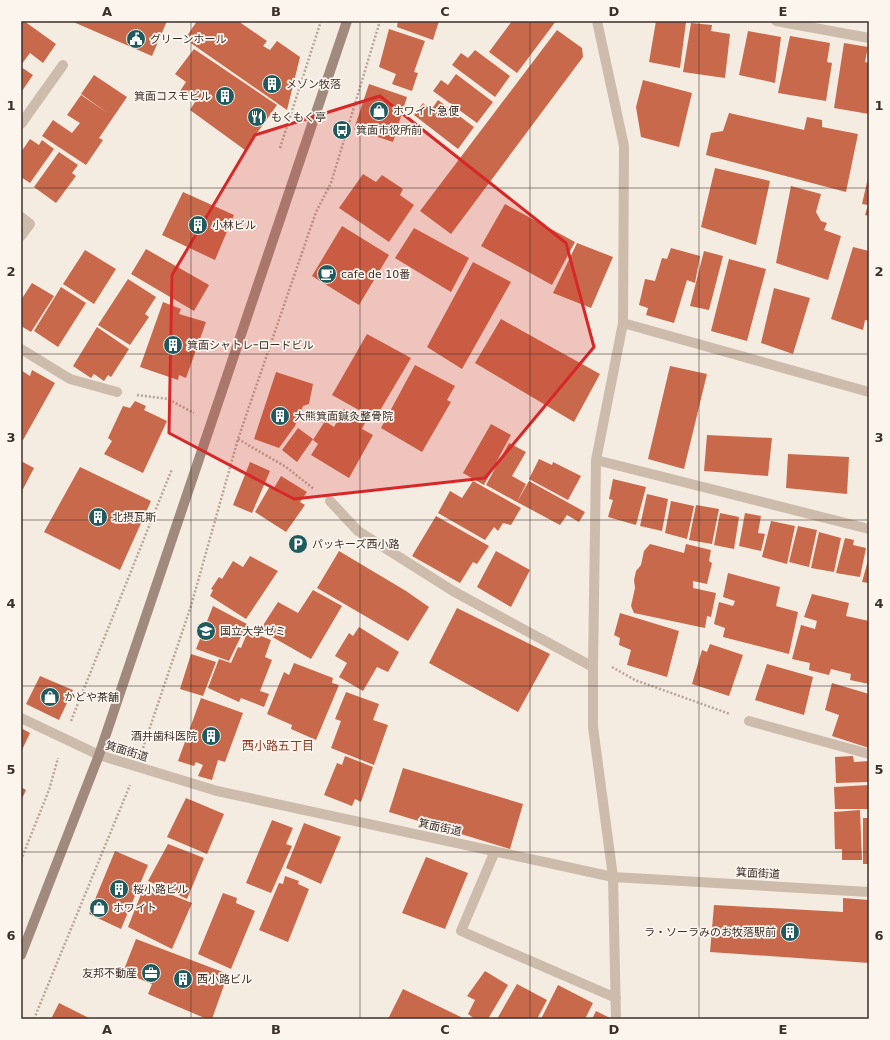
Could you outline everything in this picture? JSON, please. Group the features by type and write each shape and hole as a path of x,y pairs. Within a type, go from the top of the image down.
{"street":[{"path":"21,955 99,755 347,21"},
{"path":"597,21 624,146 623,323 596,460 593,656 594,728 613,877 616,1019"},
{"path":"776,21 869,38"},
{"path":"21,124 63,65"},
{"path":"21,217 30,224 21,236"},
{"path":"623,323 869,392"},
{"path":"21,349 70,379 117,392"},
{"path":"596,460 869,529"},
{"path":"330,501 358,531 453,591 593,667"},
{"name":"箕面街道","path":"21,718 99,755 217,791 613,877 869,892"},
{"path":"749,721 869,754"},
{"path":"495,851 461,931 616,998"}],"path":[{"path":"278,155 322,21"},
{"path":"34,1019 137,767 191,606 238,439 316,212 331,183 380,21"},
{"path":"117,392 168,399 195,413 192,420"},
{"path":"238,439 286,467 330,501"},
{"path":"21,860 48,790 64,738 174,465"},
{"path":"593,656 635,680 749,721"}],"highlighted area":[{"path":"380,96 566,243 594,347 485,478 294,499 169,433 172,275 255,135"}],"building":[{"path":"22,21 56,44 43,63 30,53 21,65"},
{"name":"グリーンホール","path":"71,21 167,21 152,56"},
{"name":"メゾン牧落","path":"197,21 238,21 267,41 263,46 270,50 277,41 300,57 287,110 185,39"},
{"path":"398,21 439,21 433,40 397,27"},
{"path":"512,21 556,21 517,73 489,52"},
{"path":"656,21 686,22 680,68 649,62"},
{"path":"691,23 712,25 711,31 730,34 725,78 683,72"},
{"path":"389,29 425,41 414,72 418,73 412,91 392,84 396,74 379,67"},
{"path":"557,30 582,48 583,57 451,234 420,211"},
{"path":"748,31 781,37 775,83 739,75"},
{"path":"790,36 830,43 827,62 832,63 826,101 778,93"},
{"path":"844,43 868,47 865,62 869,63 869,114 834,108"},
{"name":"箕面コスモビル","path":"194,49 277,105 245,150 190,110 195,102 180,91 186,82 175,74"},
{"path":"475,50 510,76 495,97 452,65 461,53 468,58"},
{"path":"21,67 33,75 22,91 21,90"},
{"path":"456,74 493,102 477,123 433,91 441,80 448,85"},
{"path":"94,75 127,97 99,138 103,140 86,165 42,136 53,120 72,133 80,123 67,115 81,95 109,114 81,94"},
{"path":"643,80 692,93 679,147 641,137 636,107"},
{"path":"369,84 407,97 393,142 354,129"},
{"path":"438,100 474,127 458,149 414,115 423,103 431,110"},
{"path":"729,113 804,130 807,117 822,120 822,127 858,134 846,192 706,155 711,133 723,131"},
{"path":"30,139 39,145 42,140 54,149 30,183 21,177 21,152"},
{"path":"59,152 78,165 72,173 76,176 56,203 34,187"},
{"path":"715,168 770,181 756,245 701,227"},
{"path":"363,174 376,182 382,175 403,189 400,195 414,205 389,242 339,208"},
{"path":"868,178 869,216 865,215 868,205 862,204"},
{"path":"791,186 821,194 816,212 821,221 827,223 824,230 841,236 828,280 776,263"},
{"name":"小林ビル","path":"183,192 234,215 215,260 162,235"},
{"path":"505,204 575,242 552,285 481,246"},
{"path":"342,226 389,255 359,305 312,276"},
{"path":"414,228 469,258 451,292 395,258"},
{"path":"577,243 613,257 591,308 553,293"},
{"path":"853,247 869,251 869,321 865,320 863,330 831,319"},
{"path":"671,248 700,256 695,283 687,280 674,323 646,315 648,308 639,305 645,279 655,281 662,258 667,259"},
{"path":"146,249 209,285 194,311 131,274"},
{"path":"85,250 116,269 94,304 63,284"},
{"path":"704,251 723,256 709,310 690,306"},
{"path":"729,259 766,269 747,341 711,331"},
{"path":"473,262 511,282 462,369 427,347"},
{"path":"128,279 156,297 145,314 149,317 130,345 98,325"},
{"path":"32,283 54,296 31,332 21,326 21,300"},
{"path":"61,287 86,303 58,347 34,331"},
{"path":"774,288 810,298 793,354 761,343"},
{"name":"箕面シャトレｰロードビル","path":"163,302 181,309 179,314 206,322 186,378 179,375 178,380 140,367"},
{"path":"501,319 600,374 574,422 475,363"},
{"path":"97,327 129,349 111,377 108,375 104,381 94,374 91,378 73,366"},
{"path":"367,334 411,358 375,419 332,395"},
{"path":"415,365 455,386 447,400 451,402 422,452 381,428"},
{"path":"670,366 707,374 684,469 648,459"},
{"path":"21,370 30,376 32,370 55,383 23,440 21,439"},
{"name":"大熊箕面鍼灸整骨院","path":"276,372 313,384 309,404 303,406 295,426 279,448 254,439"},
{"path":"135,401 146,406 144,410 167,421 143,473 104,454 112,441 108,438 123,406 130,408"},
{"path":"344,409 366,421 362,429 373,435 349,478 311,455 318,444 313,440 325,421 334,427"},
{"path":"491,424 511,435 484,485 463,473"},
{"path":"298,428 313,439 297,462 282,450"},
{"path":"707,435 772,438 768,476 704,471"},
{"path":"509,443 526,452 512,476 526,484 517,502 486,485"},
{"path":"788,454 849,457 847,494 786,488"},
{"path":"539,459 552,465 553,462 581,476 568,500 529,479"},
{"path":"21,461 34,468 21,493"},
{"path":"250,462 270,471 252,513 233,505"},
{"name":"北摂瓦斯","path":"80,467 151,501 120,570 44,532"},
{"path":"281,476 307,492 300,502 305,505 286,532 255,512 270,486 274,488"},
{"path":"613,479 646,487 636,525 608,517 613,500 609,499"},
{"path":"473,481 521,508 511,525 503,523 498,531 494,527 485,540 438,513 450,491 462,498"},
{"path":"529,481 585,512 579,522 567,515 560,525 517,502"},
{"path":"647,494 668,499 662,531 640,526"},
{"path":"671,501 694,506 687,539 665,533"},
{"path":"696,505 719,509 712,544 689,540"},
{"path":"720,513 739,517 734,549 714,545"},
{"path":"745,513 761,516 758,533 765,534 761,551 739,546"},
{"path":"436,516 489,546 477,564 473,562 460,583 412,556"},
{"path":"771,521 795,526 787,564 762,557"},
{"path":"798,526 817,530 809,567 789,562"},
{"path":"819,532 841,538 834,572 811,568"},
{"path":"845,538 854,540 853,545 866,548 860,577 836,573"},
{"path":"650,544 684,553 686,544 711,550 709,561 712,563 707,584 693,581 693,588 716,593 711,617 707,616 705,628 634,613 631,606 635,588 634,580 636,571 641,565 644,551"},
{"path":"339,551 406,591 429,607 408,641 317,588"},
{"path":"496,551 530,570 511,607 477,587"},
{"path":"250,556 278,571 246,619 210,596 213,590 211,589 219,577 222,579 233,561 243,567"},
{"path":"869,557 869,583 862,582"},
{"path":"728,573 780,587 776,606 798,612 789,654 723,637 725,628 714,624 719,602 733,606 735,601 723,597"},
{"path":"313,590 342,606 311,659 260,630 278,602 298,613"},
{"path":"812,594 849,603 846,616 869,621 869,684 850,680 851,674 831,669 829,675 809,670 810,663 792,659 801,625 815,629 817,621 804,617"},
{"path":"213,606 247,624 229,661 196,649"},
{"path":"457,608 550,654 518,712 429,663"},
{"path":"620,613 679,631 667,677 627,665 631,650 619,645 620,638 614,635"},
{"path":"359,627 399,652 388,672 377,667 363,691 339,677 347,663 335,656 349,633 353,636"},
{"path":"248,631 271,640 265,657 272,660 260,691 269,694 264,707 241,698 239,702 208,688 219,659 231,663 238,647 241,648"},
{"path":"710,644 743,655 729,696 692,684 702,650 707,652"},
{"path":"191,654 216,662 203,696 180,689"},
{"path":"294,663 333,678 332,683 339,685 316,740 291,729 292,725 267,714 284,672 289,675"},
{"path":"767,664 813,677 804,715 755,700"},
{"name":"かどや茶舗","path":"40,676 73,690 59,720 26,704"},
{"path":"832,683 869,694 869,748 832,736 839,715 825,710"},
{"path":"346,692 379,704 373,720 388,725 374,765 331,748 341,721 335,719"},
{"name":"酒井歯科医院","path":"201,698 243,713 225,762 218,760 212,780 198,776 203,765 196,762 194,766 178,761"},
{"path":"21,728 30,733 21,752"},
{"path":"345,756 373,767 361,802 355,799 352,806 324,795 337,763 342,765"},
{"path":"853,756 854,762 869,761 869,782 836,783 835,757"},
{"path":"403,768 523,804 510,849 389,812"},
{"path":"869,785 869,809 835,809 834,787"},
{"path":"21,787 26,790 21,801"},
{"path":"186,798 224,814 207,854 167,837"},
{"path":"860,810 862,860 842,860 842,849 835,849 834,812"},
{"path":"863,818 869,818 869,864 863,864"},
{"path":"272,820 293,828 286,844 292,846 271,893 246,883"},
{"path":"304,823 341,837 321,884 286,868"},
{"path":"168,844 204,858 187,899 148,881"},
{"name":"桜小路ビル","path":"115,851 148,865 121,929 89,914"},
{"path":"426,857 468,873 445,929 402,913"},
{"path":"285,876 299,881 298,884 309,889 288,942 259,930 279,883 283,884"},
{"path":"145,884 192,903 172,949 128,927"},
{"path":"223,893 237,898 236,903 255,911 231,969 198,954"},
{"name":"ラ・ソーラみのお牧落駅前","path":"843,898 869,900 869,963 710,952 714,905 843,912"},
{"name":"西小路ビル","path":"136,939 228,974 212,1019 207,1019 148,994 152,984 123,972"},
{"path":"485,971 508,985 488,1019 475,1019 468,1014 475,1000 467,996"},
{"path":"517,984 547,1000 537,1019 497,1019"},
{"path":"558,985 593,1003 585,1019 541,1019"},
{"path":"403,989 465,1019 388,1019"},
{"path":"59,1003 91,1019 51,1019"},
{"path":"596,1011 612,1019 592,1019"}],"place":[{"name":"グリーンホール","path":"136,39"},
{"name":"メゾン牧落","path":"272,84"},
{"name":"箕面コスモビル","path":"225,96"},
{"name":"ホワイト急便","path":"379,111"},
{"name":"もくもく亭","path":"257,117"},
{"name":"箕面市役所前","path":"342,130"},
{"name":"小林ビル","path":"198,225"},
{"name":"cafe de 10番","path":"327,274"},
{"name":"箕面シャトレｰロードビル","path":"173,345"},
{"name":"大熊箕面鍼灸整骨院","path":"280,416"},
{"name":"北摂瓦斯","path":"98,517"},
{"name":"パッキーズ西小路","path":"298,544"},
{"name":"国立大学ゼミ","path":"206,631"},
{"name":"かどや茶舗","path":"50,697"},
{"name":"酒井歯科医院","path":"211,736"},
{"name":"桜小路ビル","path":"119,889"},
{"name":"ホワイト","path":"99,908"},
{"name":"ラ・ソーラみのお牧落駅前","path":"790,932"},
{"name":"友邦不動産","path":"151,973"},
{"name":"西小路ビル","path":"183,979"}],"district":[{"name":"西小路五丁目","path":"278,746"}]}
